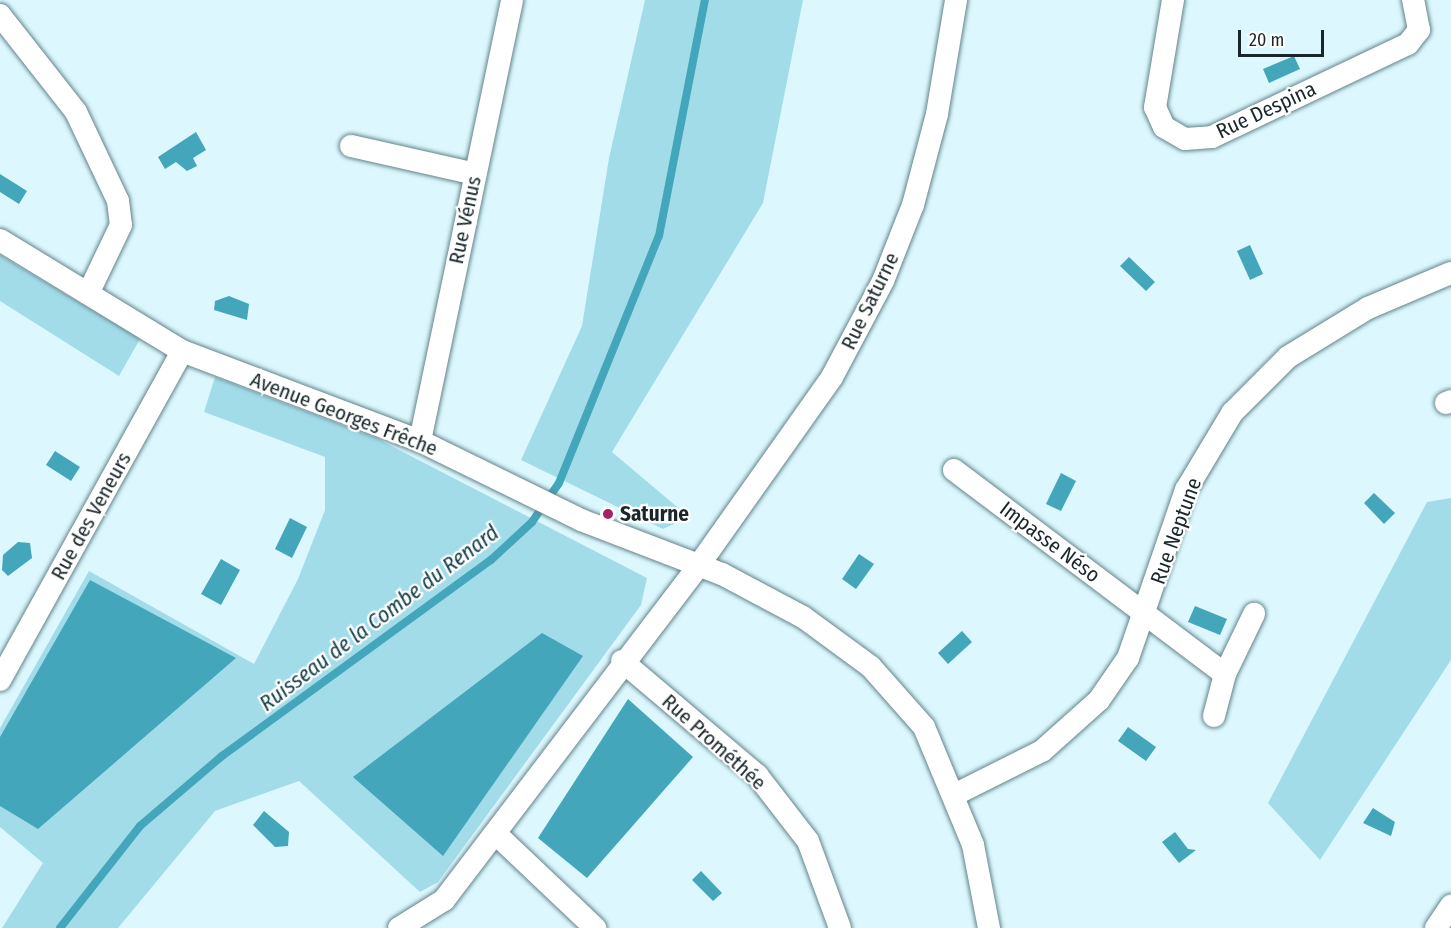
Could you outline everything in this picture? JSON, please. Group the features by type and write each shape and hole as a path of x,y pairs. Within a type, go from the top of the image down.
{"street":[{"name":"Rue Vénus","path":"420,441 512,0"},
{"name":"Rue Saturne","path":"399,928 444,900 496,834 622,661 699,565 832,378 883,281 914,206 937,114 956,0"},
{"name":"Rue Despina","path":"1173,0 1155,107 1164,128 1185,139 1212,137 1408,45 1419,30 1413,0"},
{"path":"0,15 76,112 118,201 121,225 88,294"},
{"path":"351,146 475,174"},
{"name":"Avenue Georges Frêche","path":"0,240 182,351 420,441 581,520 699,565 803,617 871,667 924,727 956,794 973,845 989,928"},
{"name":"Rue Neptune","path":"956,794 1042,751 1099,700 1128,658 1147,614 1186,490 1232,413 1288,357 1368,308 1451,273"},
{"name":"Rue des Veneurs","path":"0,680 182,351"},
{"name":"Impasse Néso","path":"954,470 1225,674"},
{"path":"1214,716 1225,674 1254,614"},
{"name":"Rue Prométhée","path":"622,661 757,775 808,841 840,928"},
{"path":"496,834 595,928"},
{"path":"1436,928 1451,906"}],"shaded area":[{"path":"645,0 803,0 763,203 612,452 689,517 663,529 521,460 582,326 609,158"},
{"path":"1294,56 1300,69 1269,83 1263,69"},
{"path":"196,132 206,150 193,158 197,166 187,171 176,162 165,169 158,157"},
{"path":"0,174 27,191 19,204 0,192"},
{"path":"1250,245 1263,274 1250,280 1237,251"},
{"path":"0,255 140,339 119,376 0,301"},
{"path":"1129,257 1155,282 1146,291 1120,266"},
{"path":"229,296 249,304 247,320 214,310 215,301"},
{"path":"215,377 376,438 647,578 641,605 438,882 420,892 299,781 215,811 118,928 2,928 43,863 0,827 0,728 89,571 254,664 298,579 325,510 325,457 204,412"},
{"path":"55,451 80,467 71,481 46,465"},
{"path":"1061,473 1076,481 1061,511 1046,504"},
{"path":"1374,493 1395,513 1384,524 1364,503"},
{"path":"1451,498 1451,660 1320,860 1268,803 1427,502"},
{"path":"290,518 307,527 292,558 275,549"},
{"path":"18,542 30,543 32,558 8,576 2,570 3,555"},
{"path":"859,554 874,564 856,589 842,579"},
{"path":"221,559 240,570 221,605 201,594"},
{"path":"90,580 236,658 38,829 0,806 0,737"},
{"path":"1195,606 1227,619 1220,635 1188,622"},
{"path":"962,631 972,642 948,664 938,653"},
{"path":"542,633 583,656 443,856 353,777"},
{"path":"628,699 693,757 587,878 538,838"},
{"path":"1128,727 1156,747 1146,761 1118,741"},
{"path":"1373,808 1395,822 1391,836 1363,823"},
{"path":"264,811 289,832 288,846 275,847 253,825"},
{"path":"1175,832 1188,849 1196,850 1179,863 1162,842"},
{"path":"701,871 722,893 713,901 692,880"}],"waterway":[{"name":"Ruisseau de la Combe du Renard","path":"60,928 140,826 222,756 491,560 532,522 559,483 659,236 705,0"}],"place":[{"name":"Saturne","path":"608,514"}]}
